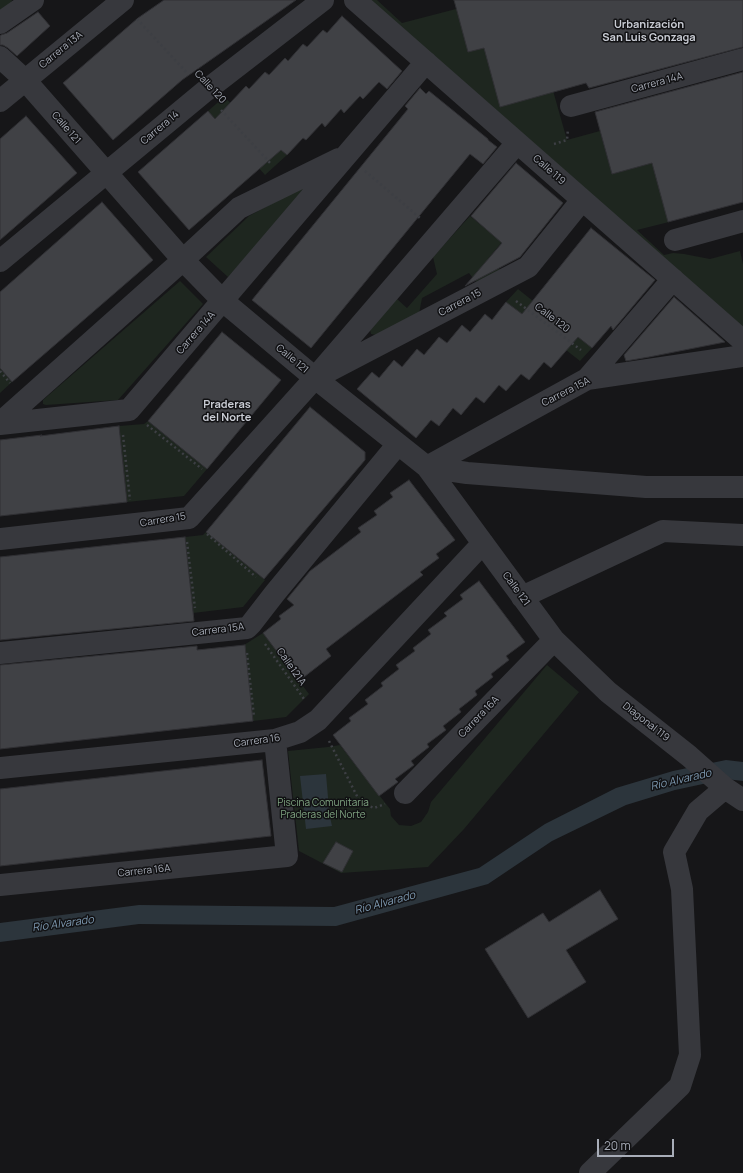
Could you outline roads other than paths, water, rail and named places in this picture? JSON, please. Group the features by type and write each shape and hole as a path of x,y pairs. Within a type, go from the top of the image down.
{"street":[{"path":"0,23 33,0"},
{"name":"Carrera 14","path":"0,261 204,92 323,0"},
{"name":"Calle 119","path":"355,0 743,341"},
{"name":"Carrera 13A","path":"0,101 122,1"},
{"name":"Calle 121","path":"0,57 25,80 183,260 223,301 315,378 426,467 554,640"},
{"name":"Carrera 14A","path":"571,106 743,59"},
{"name":"Carrera 14A","path":"0,423 124,411 223,301 426,62"},
{"name":"Carrera 15","path":"0,539 187,518 220,484 315,378 439,234 522,147"},
{"name":"Carrera 14A","path":"0,423 183,260 239,208 288,183 347,156"},
{"name":"Carrera 15","path":"315,378 528,267 582,200"},
{"path":"675,240 743,221"},
{"path":"593,371 673,279"},
{"name":"Carrera 15A","path":"426,467 593,371 743,356"},
{"name":"Carrera 15A","path":"0,653 198,633 248,626 398,444"},
{"path":"426,467 468,473 646,488 743,487"},
{"path":"522,597 663,531 743,536"},
{"name":"Carrera 16","path":"0,768 266,741 300,732 318,720 482,543"},
{"name":"Diagonal 119","path":"554,640 608,692 689,756 722,786 743,800"},
{"name":"Carrera 16A","path":"405,793 554,640"},
{"name":"Carrera 16A","path":"0,885 287,856 266,741"},
{"path":"590,1173 680,1086 690,1055 682,889 674,852 698,811 722,786"}],"water":[{"name":"Río Alvarado","path":"726,760 743,762 743,781 726,779 675,790 626,805 552,841 488,884 336,926 139,924 0,942 0,923 139,905 334,907 479,868 545,824 616,788 673,771"},
{"path":"326,774 329,809 327,814 328,817 330,817 332,826 306,829 300,776"}],"district":[{"name":"Urbanización San Luis Gonzaga","path":"649,31"},
{"name":"Praderas del Norte","path":"227,411"}],"park label":[{"name":"Piscina Comunitaria Praderas del Norte","path":"323,808"}]}
